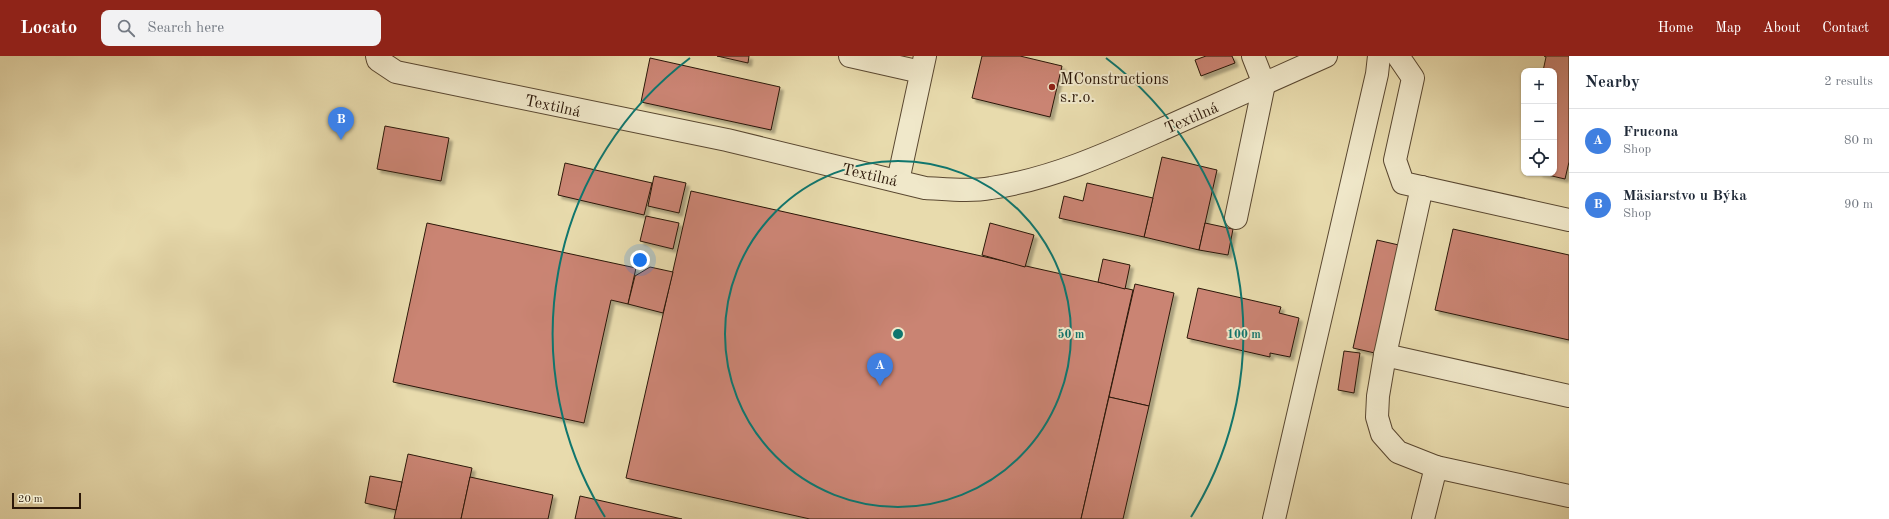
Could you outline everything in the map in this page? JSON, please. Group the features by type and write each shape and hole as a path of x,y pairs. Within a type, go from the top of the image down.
{"lane":[{"name":"Textilná","path":"378,56 378,60 396,72 727,140 924,188 957,189 989,189 1022,183 1053,174 1137,140 1326,56"},
{"path":"850,56 923,64 898,181"},
{"path":"1236,218 1264,84 1253,56"},
{"path":"1274,519 1377,74 1379,56"},
{"path":"1398,56 1413,78 1395,160 1403,183 1569,220"},
{"path":"1422,187 1385,355 1378,396 1377,417 1382,434 1398,452 1417,461 1436,467 1569,496"},
{"path":"1385,355 1569,396"},
{"path":"1423,519 1436,467"}],"building":[{"path":"717,56 749,56 748,63"},
{"path":"982,56 1020,56 1062,66 1050,117 972,98"},
{"path":"1206,56 1232,56 1235,63 1201,76 1195,60"},
{"path":"1544,56 1569,56 1569,162 1565,179 1552,176 1557,176 1557,68 1544,68 1546,57"},
{"path":"650,58 780,87 771,130 641,102"},
{"path":"385,126 449,138 441,181 377,169"},
{"path":"1162,157 1217,170 1199,250 1144,237"},
{"path":"565,163 652,183 644,215 558,195"},
{"path":"654,176 686,183 679,213 648,206"},
{"path":"1087,183 1153,198 1144,237 1059,218 1064,196 1083,201"},
{"path":"691,191 1133,290 1081,519 810,519 626,478"},
{"path":"646,216 679,223 673,249 640,241"},
{"path":"427,223 636,268 628,304 611,300 584,423 393,382"},
{"path":"990,223 1034,235 1025,267 982,255"},
{"path":"1205,223 1233,229 1228,255 1199,250"},
{"path":"1453,229 1569,255 1569,340 1435,310"},
{"path":"1377,240 1403,246 1379,354 1353,348"},
{"path":"1103,259 1130,265 1125,289 1098,282"},
{"path":"650,267 673,272 663,313 628,304 635,276"},
{"path":"1135,284 1174,293 1149,406 1109,397"},
{"path":"1198,288 1281,307 1279,313 1299,318 1290,357 1270,353 1270,357 1187,338"},
{"path":"1344,351 1360,353 1354,393 1338,390"},
{"path":"1109,397 1149,406 1123,519 1081,519"},
{"path":"408,454 472,468 461,519 394,519"},
{"path":"370,476 402,482 396,510 365,503"},
{"path":"470,477 553,495 548,519 461,519"},
{"path":"580,496 682,519 575,519"}],"place":[{"name":"MConstructions s.r.o.","path":"1052,87"},
{"name":"Mäsiarstvo u Býka","path":"341,140"},
{"name":"Frucona","path":"880,386"}]}
